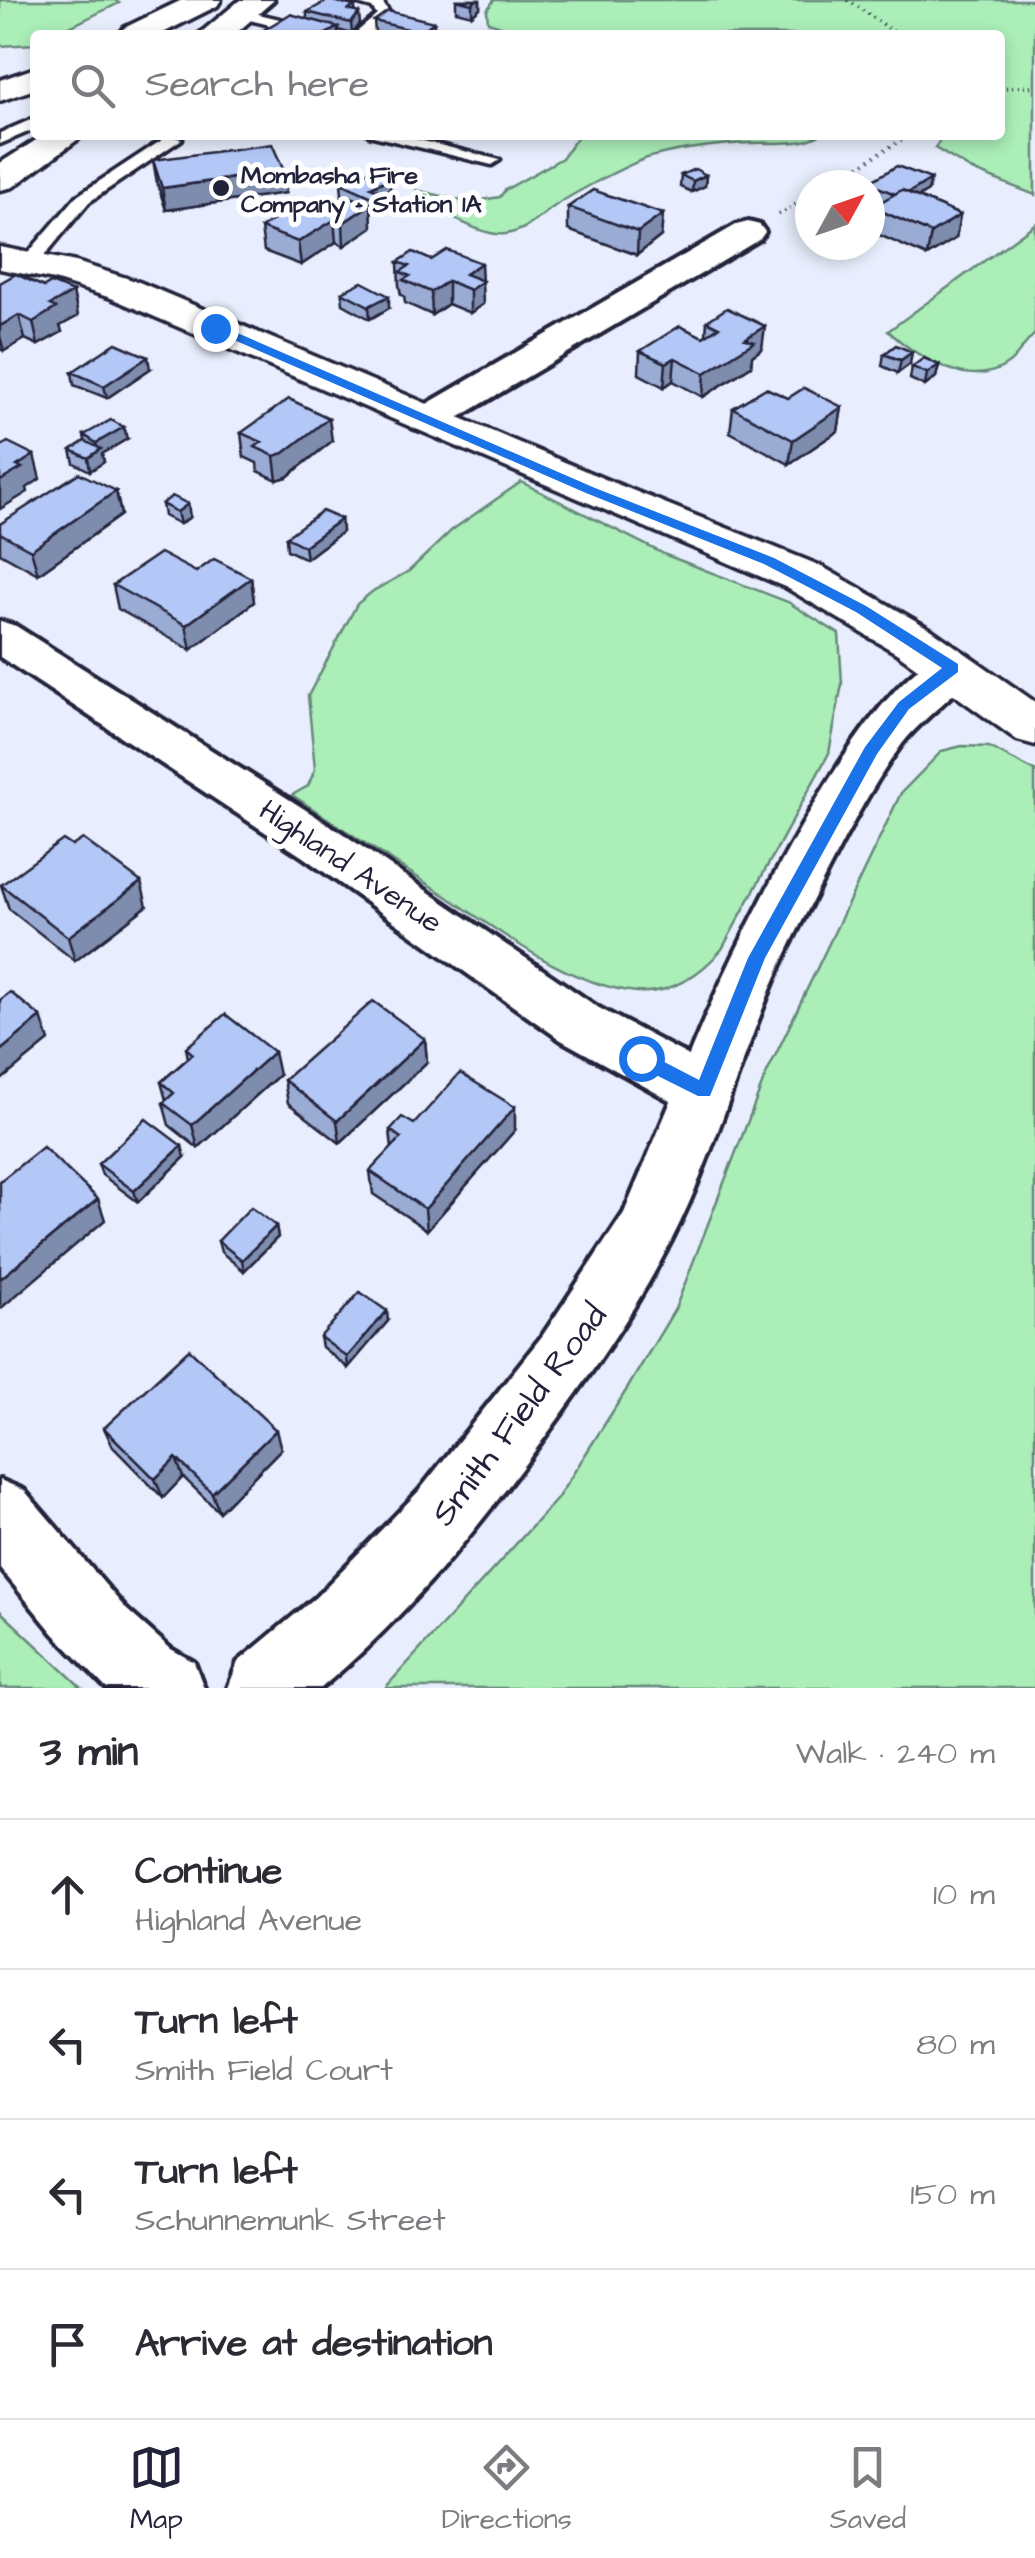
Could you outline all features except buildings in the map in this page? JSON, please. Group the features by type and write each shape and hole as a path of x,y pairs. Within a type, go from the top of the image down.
{"street":[{"path":"145,30 200,1"},
{"path":"220,30 250,7"},
{"path":"0,91 30,80"},
{"path":"0,179 58,140"},
{"path":"427,420 748,232"},
{"path":"15,260 125,290 786,569 861,609 1035,728"},
{"name":"Highland Avenue","path":"0,636 318,842 580,1024 704,1091"},
{"name":"Smith Field Road","path":"264,1688 331,1636 426,1537 488,1461 589,1324 644,1234 757,958 870,751 904,706 952,668"},
{"path":"0,1514 106,1637 151,1680 168,1688"}],"lane":[{"path":"350,0 376,4 384,15 381,22 368,30"},
{"path":"250,7 289,30"},
{"path":"0,139 30,125"},
{"path":"15,260 83,198 172,140"},
{"path":"400,140 492,160"}],"path":[{"path":"848,0 891,30"},
{"path":"1005,88 1035,86"},
{"path":"853,170 900,140"}],"green space":[{"path":"0,0 119,3 63,30 30,30 30,44 0,46"},
{"path":"494,0 1035,0 1035,195 972,170 935,148 940,140 1005,140 1005,30 514,30 488,22 487,10"},
{"path":"575,140 804,140 716,145 654,156 602,179 525,227 506,234 485,232 415,200 416,190 468,202 500,197 505,190 562,158"},
{"path":"1035,224 1035,334 1009,363 978,374 945,368 888,331"},
{"path":"521,482 666,555 788,602 839,634 842,684 829,753 722,949 695,974 662,990 637,992 610,987 560,968 292,795 308,786 315,769 308,696 357,604 409,571 452,530"},
{"path":"962,746 989,747 1035,771 1035,1688 385,1688 557,1499 627,1389 675,1309 765,1077 901,793 942,751"},
{"path":"0,1611 82,1688 0,1688"}],"place":[{"name":"Mombasha Fire Company - Station 1A","path":"221,188"}],"route":[{"path":"215,328 591,490 769,561 861,609 952,668 904,706 870,751 757,958 704,1091 641,1058"}]}
